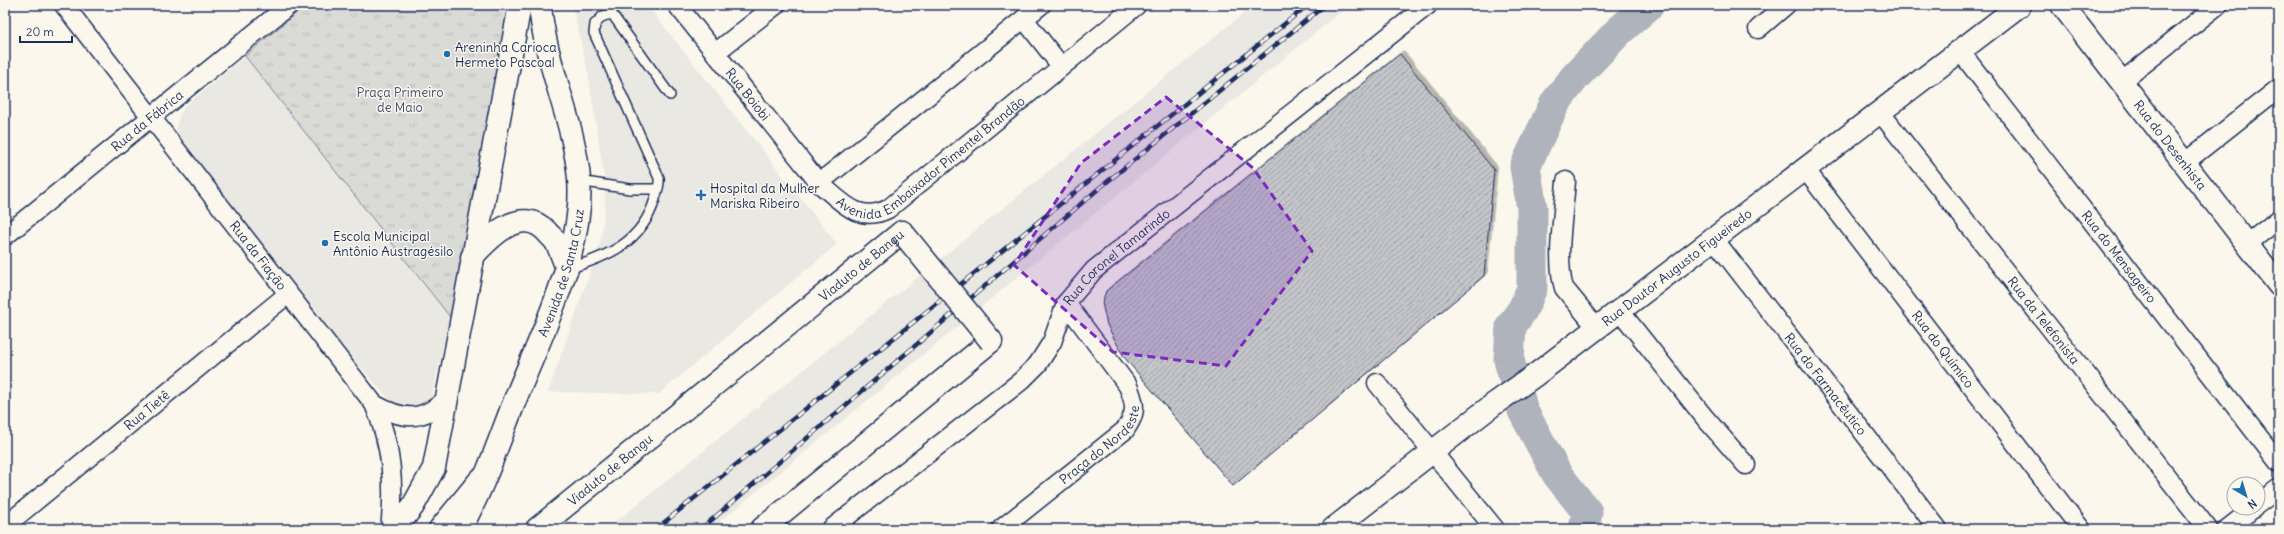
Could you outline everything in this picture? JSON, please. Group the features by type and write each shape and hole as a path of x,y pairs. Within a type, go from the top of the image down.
{"street":[{"name":"Rua da Fiação","path":"64,5 153,117 374,404 384,428 390,454 393,481 390,529"},
{"name":"Rua da Fábrica","path":"5,236 289,5"},
{"path":"395,529 413,506 434,468 520,5"},
{"name":"Avenida de Santa Cruz","path":"460,529 487,472 567,269 579,206 579,181 576,150 542,31 540,5"},
{"name":"Rua Boiobi","path":"677,5 819,183"},
{"path":"715,53 776,5"},
{"name":"Avenida Embaixador Pimentel Brandão","path":"1041,5 819,183 851,209 863,214 877,215 888,209 1137,5"},
{"name":"Rua Coronel Tamarindo","path":"831,529 1021,381 1038,364 1052,342 1066,303 1094,270 1428,5"},
{"path":"1758,30 1786,5"},
{"name":"Rua do Desenhista","path":"2062,5 2279,285"},
{"path":"2121,82 2218,5"},
{"name":"Rua Doutor Augusto Figueiredo","path":"1333,529 1494,404 1534,376 1620,311 1960,51 2009,8"},
{"path":"1024,19 1061,66"},
{"name":"Rua do Mensageiro","path":"1960,51 2279,463"},
{"path":"2184,163 2279,88"},
{"name":"Rua da Telefonista","path":"1880,112 2208,529"},
{"name":"Rua do Químico","path":"1805,169 2081,529"},
{"path":"1566,181 1561,246 1562,280 1564,288 1597,328"},
{"path":"2247,244 2279,220"},
{"path":"472,257 500,229 514,222 529,221 542,227 556,242 567,269"},
{"name":"Viaduto de Bangu","path":"537,529 902,232 991,341 762,529"},
{"name":"Rua do Farmacêutico","path":"1714,239 1938,529"},
{"name":"Rua Tietê","path":"5,526 288,294"},
{"name":"Praça do Nordeste","path":"1001,529 1125,430 1134,418 1134,401 1128,386 1066,303"},
{"path":"1620,311 1705,418 1746,465"},
{"path":"1377,383 1495,529"},
{"path":"374,404 392,414 405,417 424,415 438,408 448,396"},
{"path":"440,529 487,472"},
{"path":"2266,498 2279,488"},
{"path":"2227,529 2244,516"}],"lane":[{"path":"567,269 602,258 630,240 651,211 657,189 660,184 659,178 594,33 595,24 603,16 612,14 670,95"},
{"path":"579,181 630,189 657,189"}],"highlighted area":[{"path":"1166,97 1253,168 1312,251 1226,366 1113,352 1014,265 1081,163"}],"shaded area":[{"name":"Hospital da Mulher Mariska Ribeiro","path":"572,5 647,5 837,244 659,394 548,392 594,261 601,238 605,207 605,182 588,73"},
{"path":"1254,5 1349,5 711,529 607,529"},
{"name":"Escola Municipal Antônio Austragésilo","path":"245,56 450,317 430,403 415,410 391,401 305,302 181,140 176,129 179,116 185,106"}],"green space":[{"name":"Praça Primeiro de Maio","path":"306,5 516,5 450,317 245,56"}],"building":[{"path":"1400,54 1494,170 1484,276 1233,486 1124,357 1107,325 1102,303 1106,291"}],"waterway":[{"path":"1584,529 1587,512 1557,474 1523,411 1509,360 1511,326 1523,309 1532,288 1532,208 1525,167 1555,103 1575,77 1619,31 1649,5"}],"railway":[{"path":"656,529 1308,5"},
{"path":"701,529 1097,190 1325,5"}],"place":[{"name":"Areninha Carioca Hermeto Pascoal","path":"447,54"},
{"name":"Hospital da Mulher Mariska Ribeiro","path":"701,195"},
{"name":"Escola Municipal Antônio Austragésilo","path":"325,243"}]}
